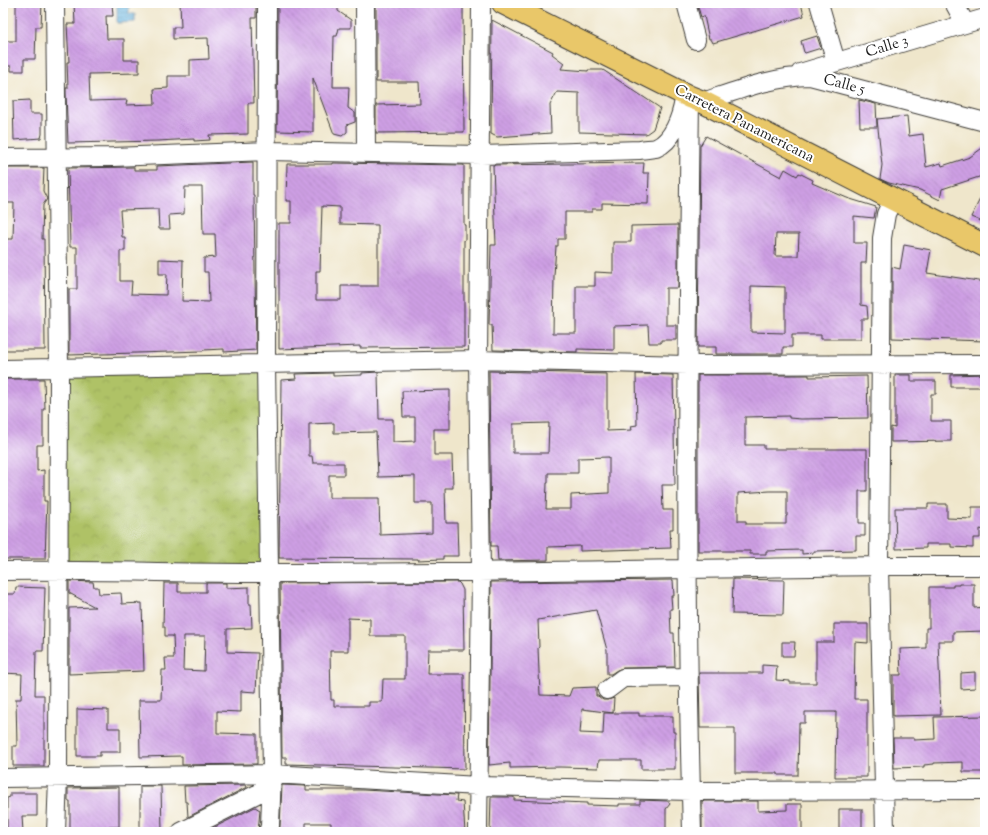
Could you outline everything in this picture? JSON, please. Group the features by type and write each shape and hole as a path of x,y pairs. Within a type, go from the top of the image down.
{"main road":[{"name":"Carretera Panamericana","path":"503,3 985,246"}],"street":[{"path":"55,3 59,368 58,778 56,832"},
{"path":"267,3 266,364 272,774 270,826 268,832"},
{"path":"365,3 366,152"},
{"path":"478,832 481,572 478,360 481,155 481,3"},
{"path":"686,3 696,40"},
{"path":"819,3 836,62"},
{"path":"954,3 965,23"},
{"name":"Calle 3","path":"790,76 985,18"},
{"name":"Calle 5","path":"693,98 790,76 810,76 985,122"},
{"path":"3,158 57,156 113,157 266,151 481,155 640,150 655,148 666,142 674,132 683,108 693,98"},
{"path":"692,832 687,568 687,365 693,98"},
{"path":"884,832 879,566 882,238 886,214 893,199"},
{"path":"3,369 478,360 687,365 985,364"},
{"path":"3,571 58,570 270,573 481,572 687,568 985,566"},
{"path":"607,690 623,678 689,677"},
{"path":"181,832 261,792 272,774"},
{"path":"3,778 272,774 478,786 691,792 985,790"}],"green space":[{"path":"266,364 270,573 58,571 59,368"}],"water":[{"path":"117,3 129,3 129,14 135,14 135,22 117,23"}],"building":[{"path":"16,3 42,3 41,27 36,27 35,59 24,59 24,71 11,71 11,66 3,66 3,41 16,41"},
{"path":"74,3 112,3 113,16 106,16 107,39 124,39 124,60 139,60 139,73 89,74 90,101 127,100 126,105 155,104 154,89 168,88 168,76 190,76 190,60 209,59 208,38 173,39 173,27 181,27 180,3 256,3 256,18 252,18 254,103 248,103 248,134 209,135 210,140 194,141 194,139 68,143 66,88 68,88 67,62 69,62 67,24 75,24"},
{"path":"278,3 327,3 333,7 338,7 338,11 351,20 351,28 339,28 337,36 334,36 333,87 349,87 348,108 355,113 355,122 347,125 347,132 342,136 334,134 313,78 313,132 277,131"},
{"path":"376,3 455,3 463,7 464,132 376,133 376,105 420,104 419,82 376,82"},
{"path":"801,3 804,16 713,43 711,39 709,39 704,16 701,17 697,4"},
{"path":"492,20 553,52 552,54 564,63 561,69 588,71 603,70 660,108 653,129 646,134 579,132 579,93 557,92 550,105 551,133 497,137 491,134"},
{"path":"817,36 821,48 805,53 801,41"},
{"path":"30,100 30,114 42,114 41,138 14,140 13,101"},
{"path":"859,100 876,104 877,127 860,127"},
{"path":"907,116 909,136 923,134 926,167 941,163 942,166 970,157 985,146 985,175 942,189 940,200 920,190 889,183 880,179 882,165 877,119"},
{"path":"706,136 781,177 785,169 797,176 799,173 813,180 812,183 847,198 876,207 874,218 854,216 854,243 867,243 866,263 861,263 861,305 867,306 868,319 861,319 861,339 821,339 821,335 792,335 792,347 783,347 783,354 716,354 716,347 698,347 700,146","holes":["776,234 799,234 798,256 775,256","751,286 785,287 785,333 751,332"]},
{"path":"253,162 256,350 224,352 224,349 69,355 69,289 77,289 77,247 70,247 68,168 134,167 134,170 157,170 157,166","holes":["185,187 202,187 203,234 215,234 216,257 204,258 204,272 208,272 209,302 182,301 183,260 159,259 159,274 167,274 166,295 131,294 132,281 120,281 120,251 125,251 125,237 122,237 120,210 158,209 159,229 170,229 169,215 184,214"]},
{"path":"644,163 643,173 649,173 648,204 602,203 602,209 592,209 592,212 565,212 565,239 558,239 558,246 556,246 553,333 576,333 576,286 595,286 595,272 613,273 613,242 631,242 631,226 678,225 678,288 666,288 666,325 676,325 676,340 661,340 661,343 649,343 648,325 614,326 614,350 577,349 577,352 493,350 492,325 489,325 491,245 496,245 493,165"},
{"path":"287,164 464,165 464,347 360,348 360,346 279,349 279,223 291,223 291,201 286,201","holes":["322,206 340,207 340,224 378,225 378,286 341,286 341,300 316,300 316,271 320,271"]},
{"path":"3,168 44,168 43,191 47,199 43,205 42,239 44,239 45,350 3,350 3,239 13,239 14,203 3,203"},
{"path":"985,189 985,223 971,217"},
{"path":"904,245 931,250 927,273 985,282 985,341 892,338 892,267 900,269"},
{"path":"489,371 607,374 607,431 632,430 631,426 637,425 636,374 673,375 675,485 662,485 663,510 673,510 673,529 670,529 671,548 580,551 580,546 548,547 548,560 498,561 497,546 491,546","holes":["549,423 548,453 513,453 513,424","609,457 609,493 571,495 571,509 546,509 548,473 578,473 578,458"]},
{"path":"378,372 379,419 393,419 393,442 415,441 415,417 403,417 402,391 450,390 450,429 434,429 434,455 452,455 453,488 445,488 446,523 457,523 458,556 443,556 443,559 418,560 279,558 281,380 296,379 295,374 333,373 333,376 362,375 362,373","holes":["334,423 334,433 376,432 378,477 415,476 415,503 432,503 432,533 380,535 379,498 329,498 329,475 344,475 344,463 313,463 312,456 309,456 309,424"]},
{"path":"985,374 985,387 951,387 951,375"},
{"path":"698,375 809,375 809,377 867,376 868,418 801,419 789,418 789,416 745,417 745,445 764,445 764,449 867,449 867,491 859,491 859,523 865,523 865,536 856,536 856,550 814,551 814,553 802,554 802,550 766,551 766,554 750,554 750,551 698,551","holes":["787,491 786,524 746,524 746,521 738,521 738,493"]},
{"path":"895,375 911,375 911,381 936,381 936,394 931,394 931,421 951,421 951,441 891,442 891,427 895,428"},
{"path":"3,379 44,379 45,409 43,409 43,445 37,445 37,471 44,470 44,501 47,501 45,559 3,559"},
{"path":"928,504 947,504 947,518 972,519 972,507 985,507 985,530 980,529 980,538 973,538 973,548 951,547 951,544 926,544 926,548 896,549 895,508 928,508"},
{"path":"733,579 784,580 783,615 732,614"},
{"path":"673,580 674,596 671,596 672,609 670,609 671,633 674,633 675,667 623,668 611,674 607,674 607,650 596,610 538,620 540,695 569,696 572,688 596,687 596,696 603,700 614,698 613,713 639,713 639,716 673,716 673,732 675,732 675,769 641,769 641,760 599,760 598,768 510,768 510,763 489,765 491,582","holes":["582,709 613,713 604,713 603,734 580,733"]},
{"path":"69,581 93,582 94,587 98,587 99,594 121,593 122,604 142,603 144,671 69,674 69,608 95,607 69,593"},
{"path":"458,582 460,584 463,590 464,650 428,650 427,674 464,674 465,769 286,764 286,757 282,757 280,583","holes":["348,618 370,619 370,636 405,636 405,679 383,679 382,702 369,702 369,706 334,706 334,700 331,700 330,651 348,651"]},
{"path":"164,583 178,583 178,592 206,592 206,583 226,583 226,588 249,587 249,604 251,604 252,628 227,629 227,652 258,653 256,692 241,691 241,712 217,711 217,733 257,734 257,764 182,765 182,756 140,757 139,700 161,700 162,670 166,670 165,658 174,658 173,636 165,636 165,627 163,627","holes":["184,636 205,636 204,671 183,670"]},
{"path":"974,584 974,608 985,607 985,631 953,632 953,641 938,641 941,715 893,716 893,675 901,675 900,649 926,648 926,628 929,628 929,587 953,587 953,585"},
{"path":"16,587 45,588 43,651 36,651 35,695 44,695 44,766 13,766 13,746 17,746 16,699 21,699 22,674 3,673 3,594 15,594"},
{"path":"834,624 868,624 868,643 855,642 854,699 867,699 867,777 835,777 836,712 805,712 805,723 799,723 798,775 778,775 778,773 735,773 735,728 700,728 699,673 762,673 762,665 777,666 776,680 790,681 790,683 816,683 816,642 834,642"},
{"path":"782,642 795,642 794,656 782,656"},
{"path":"975,672 975,688 961,689 961,673"},
{"path":"77,709 108,710 108,728 120,728 120,752 100,752 100,756 77,756"},
{"path":"985,716 985,772 963,772 963,762 934,763 924,765 924,767 894,768 893,738 914,738 914,740 935,739 934,717"},
{"path":"246,785 247,787 188,817 184,786"},
{"path":"282,785 306,786 306,790 363,790 457,795 456,801 463,802 465,832 331,832 331,823 306,823 306,832 279,832"},
{"path":"140,786 161,786 162,832 140,832"},
{"path":"119,787 119,827 92,827 92,832 70,832 70,801 68,801 68,788"},
{"path":"10,793 37,793 37,816 22,816 23,832 7,832 7,798 10,797"},
{"path":"491,797 514,797 514,800 587,803 587,805 619,806 619,804 640,804 640,800 668,801 670,804 666,809 666,832 490,832"},
{"path":"702,801 758,801 758,811 787,810 787,804 802,804 802,832 702,832"},
{"path":"255,807 260,810 258,832 209,832 209,830"},
{"path":"839,809 862,809 862,832 839,832"}]}
